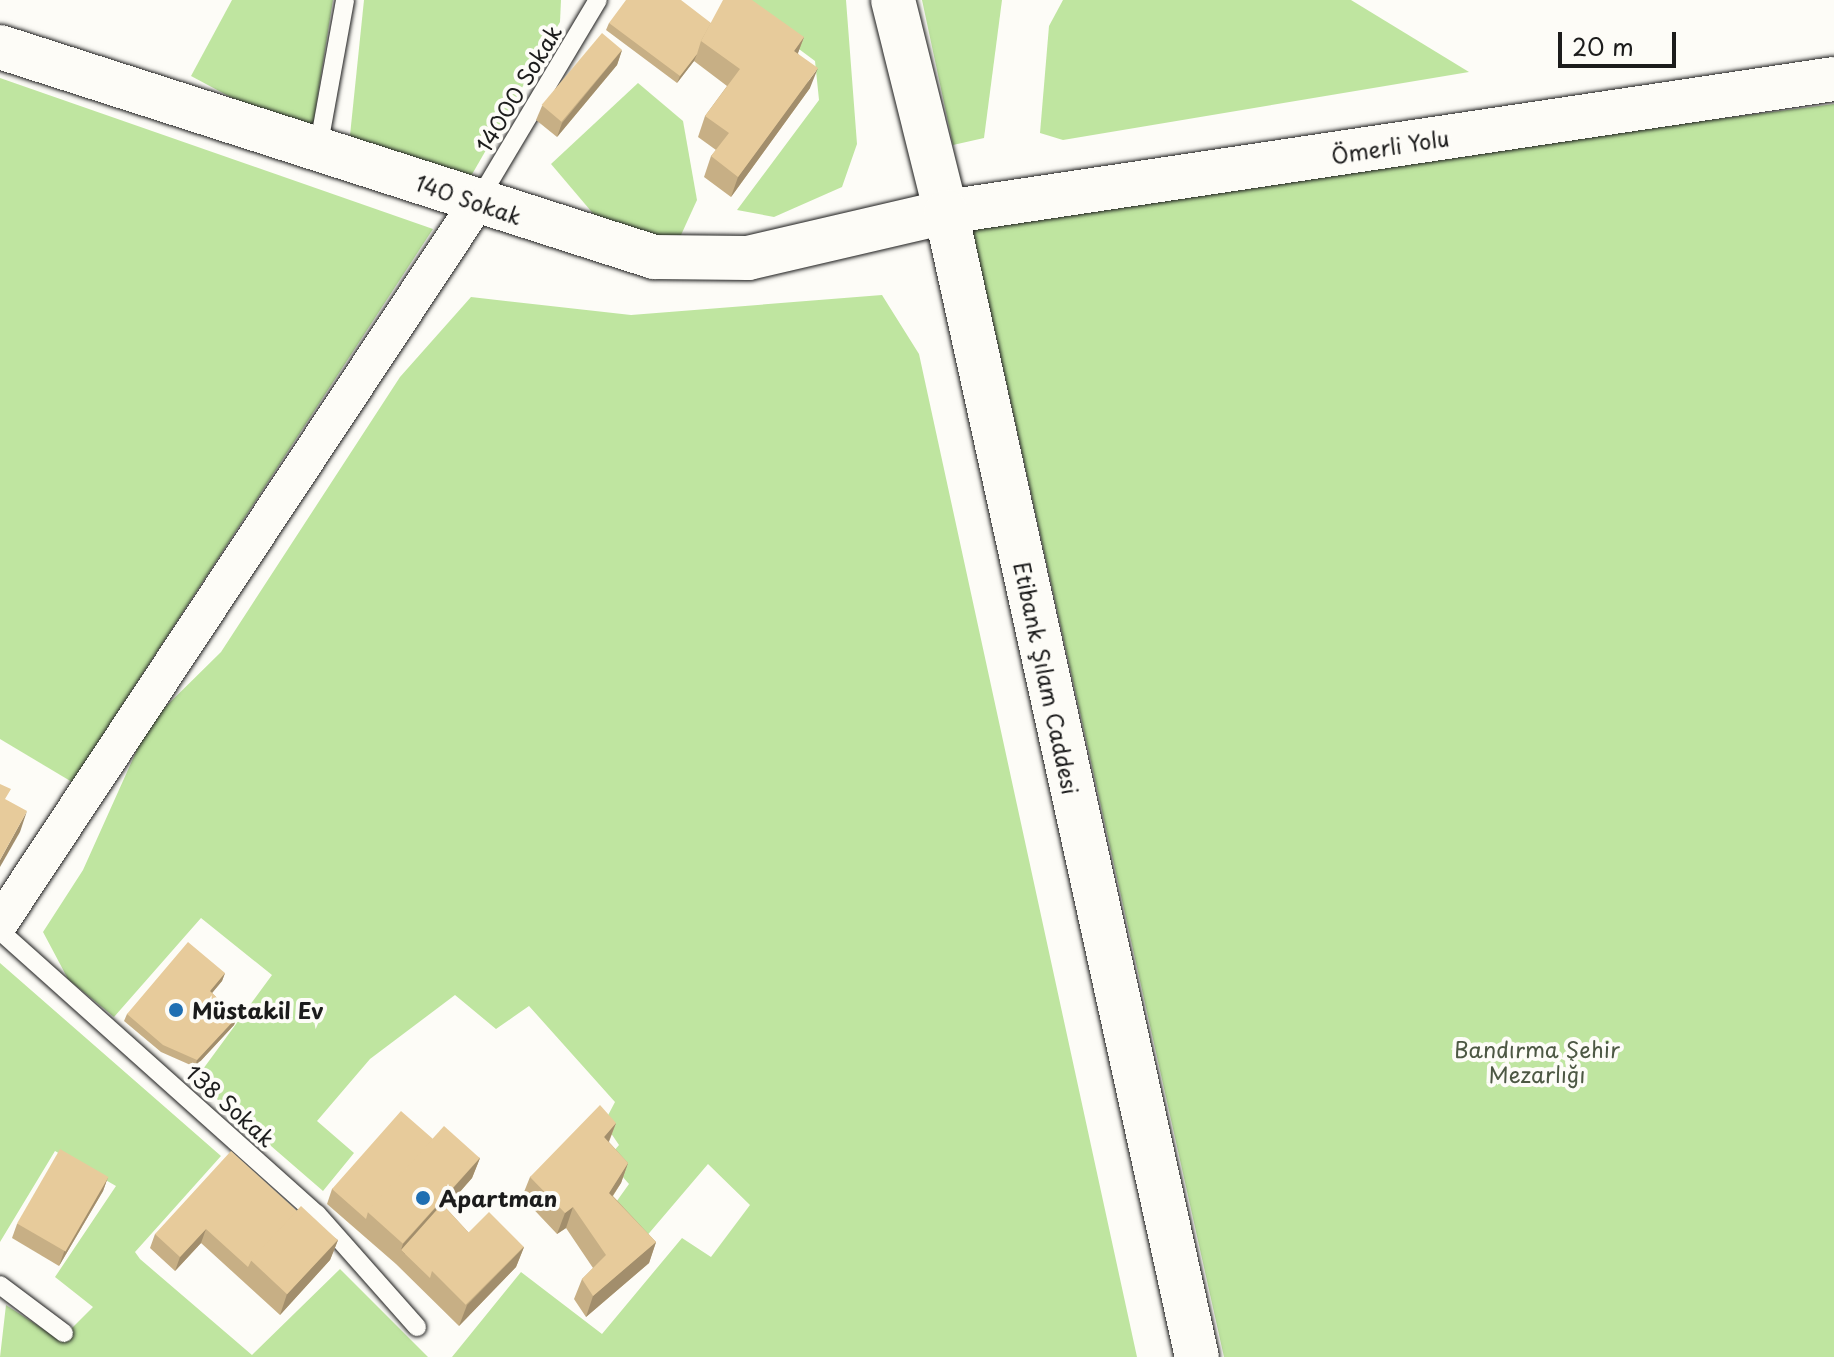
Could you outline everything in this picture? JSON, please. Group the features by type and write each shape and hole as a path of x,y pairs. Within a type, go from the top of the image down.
{"main road":[{"name":"Etibank Şılam Caddesi","path":"893,0 946,212 1197,1357"},
{"name":"140 Sokak","path":"0,47 478,201 611,248 691,261 748,258 946,212"},
{"name":"Ömerli Yolu","path":"946,212 1834,79"}],"street":[{"path":"0,923 478,201"}],"lane":[{"path":"318,149 345,0"},
{"name":"14000 Sokak","path":"478,201 598,0"},
{"name":"138 Sokak","path":"0,931 317,1214 417,1327"},
{"path":"0,1285 64,1333"}],"green space":[{"path":"232,0 333,0 313,125 294,131 191,76"},
{"path":"364,0 561,0 560,22 467,183 349,145"},
{"path":"733,0 846,0 857,144 842,187 774,217 737,210 819,100 815,61"},
{"path":"922,0 1002,0 984,138 953,145"},
{"path":"1063,0 1351,0 1469,72 1063,140 1040,133 1049,26"},
{"path":"0,78 433,229 72,782 0,739"},
{"path":"638,83 683,121 697,200 681,235 636,236 596,217 551,164"},
{"name":"Bandırma Şehir Mezarlığı","path":"1834,104 1834,1357 1224,1357 969,215"},
{"path":"882,295 919,354 1137,1357 452,1357 521,1272 602,1334 682,1238 711,1257 750,1205 708,1164 639,1245 609,1212 629,1184 607,1159 619,1145 604,1123 615,1102 529,1006 496,1029 455,995 370,1059 317,1121 354,1153 323,1191 195,1080 272,975 201,918 114,1017 68,979 43,932 83,870 149,723 221,652 400,377 471,297 631,315"},
{"path":"0,963 221,1156 135,1252 140,1259 252,1355 340,1269 428,1357 0,1357 6,1305 60,1340 93,1307 55,1277 116,1186 55,1151 0,1242"}],"building":[{"path":"626,0 681,0 711,23 697,54 680,76 609,23"},
{"path":"723,0 752,0 804,37 794,51 818,68 738,177 711,156 729,133 705,116 740,69 701,41"},
{"path":"602,33 622,50 561,122 542,105"},
{"path":"0,784 11,789 5,799 27,811 0,860"},
{"name":"Müstakil Ev","path":"188,942 225,973 210,991 237,1017 197,1060 163,1045 127,1014"},
{"path":"600,1105 616,1123 604,1137 628,1163 609,1193 656,1242 593,1296 582,1279 606,1255 573,1207 565,1213 530,1177"},
{"name":"Apartman","path":"401,1111 433,1139 368,1212 366,1219 332,1189"},
{"name":"Apartman","path":"444,1126 480,1158 403,1244 367,1211"},
{"path":"60,1149 108,1177 65,1251 17,1223"},
{"path":"231,1151 297,1211 248,1267 206,1229 180,1257 155,1234"},
{"path":"442,1204 469,1233 432,1271 430,1278 401,1250"},
{"path":"301,1206 338,1240 287,1294 251,1260"},
{"path":"489,1212 524,1247 466,1305 431,1270"}],"place":[{"name":"Müstakil Ev","path":"176,1010"},
{"name":"Apartman","path":"423,1198"}]}
